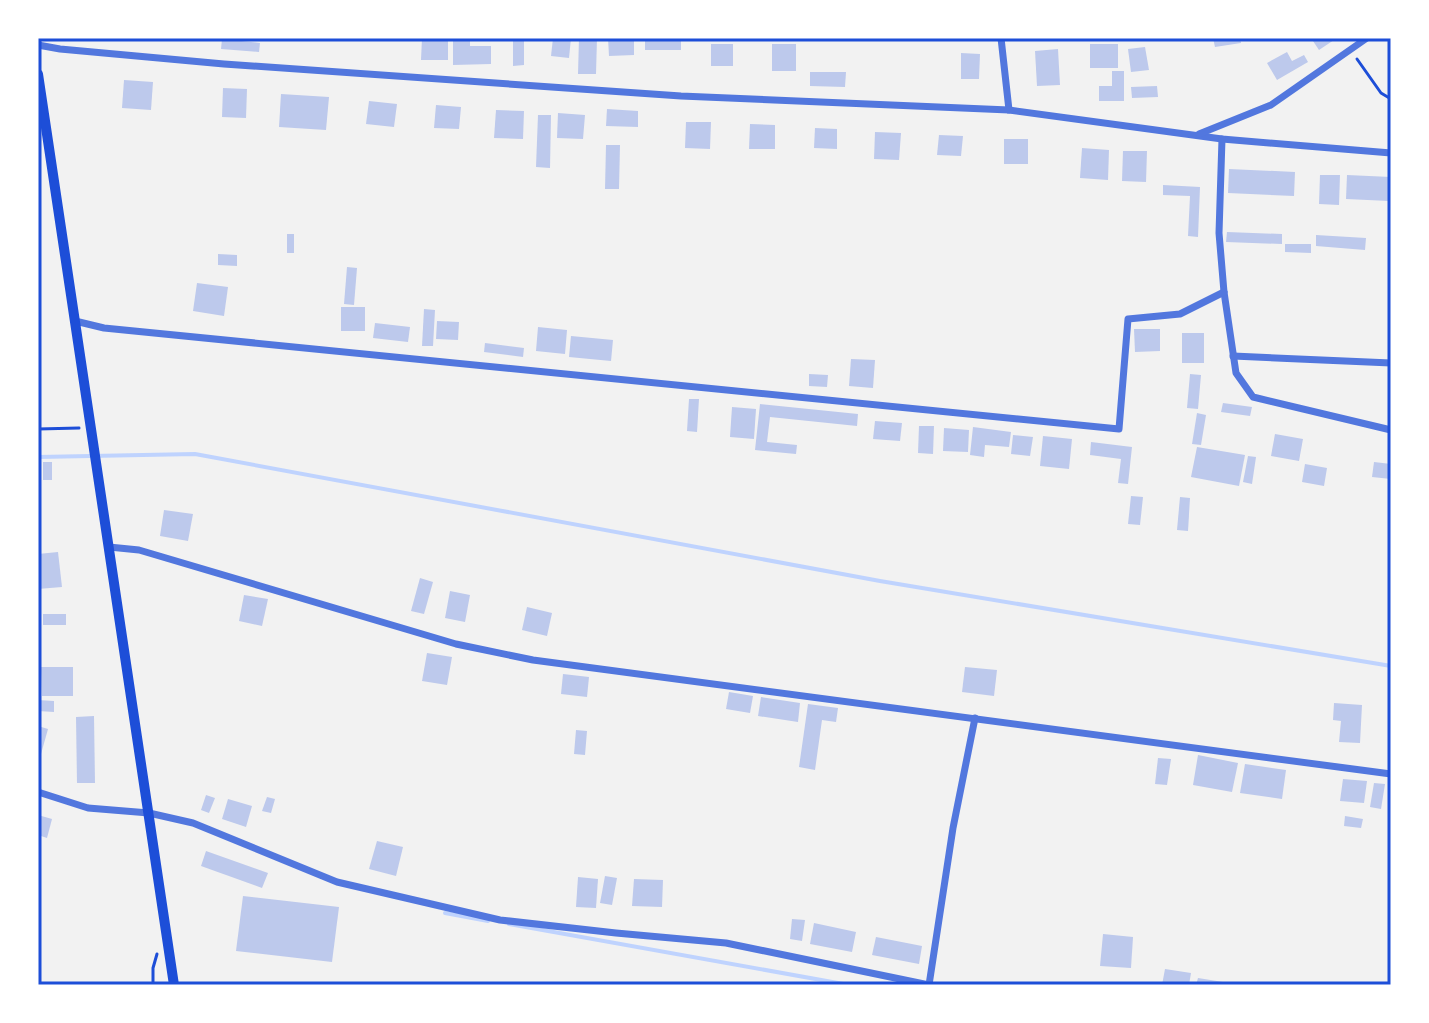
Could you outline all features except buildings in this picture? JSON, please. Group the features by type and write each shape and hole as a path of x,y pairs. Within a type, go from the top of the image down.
{"main road":[{"path":"38,74 174,985"}],"street":[{"path":"1001,38 1009,110"},
{"path":"1197,135 1271,105 1367,38"},
{"path":"38,45 224,64 665,95 1009,110 1222,139 1391,153"},
{"path":"1222,139 1219,233 1236,373 1253,397 1391,430"},
{"path":"75,321 104,328 1119,429 1128,319 1180,314 1224,292"},
{"path":"1233,356 1391,363"},
{"path":"109,547 139,550 456,644 549,662 1391,774"},
{"path":"38,792 88,808 149,813 193,823 337,882 500,920 726,943 929,985 953,828 975,718"}],"path":[{"path":"1350,50 1381,93 1391,99"},
{"path":"38,429 91,428"}],"waterway":[{"path":"38,457 195,454 880,581 1391,666"},
{"path":"445,913 488,921"},
{"path":"509,924 849,985"}]}
